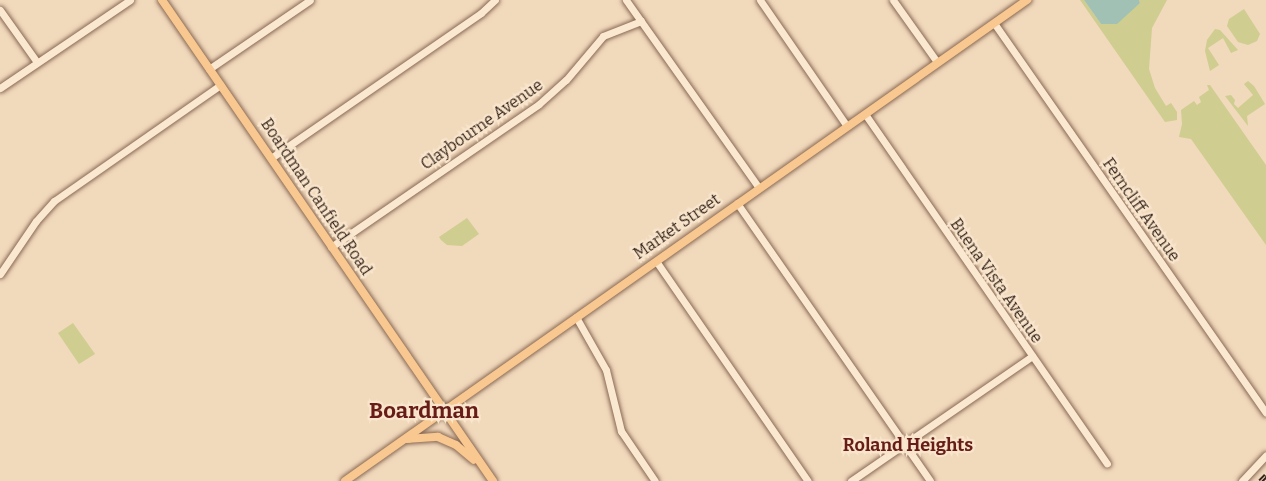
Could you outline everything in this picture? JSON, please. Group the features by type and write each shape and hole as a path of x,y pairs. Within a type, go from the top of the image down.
{"main road":[{"name":"Boardman Canfield Road","path":"162,0 487,473"},
{"name":"Market Street","path":"345,481 1027,0"},
{"path":"404,440 431,436 446,440 487,473 493,481"}],"street":[{"path":"0,88 130,0"},
{"path":"209,69 310,0"},
{"path":"271,158 480,14 495,0"},
{"path":"626,0 759,188"},
{"path":"760,0 848,126"},
{"path":"893,0 937,62"},
{"path":"0,10 37,62"},
{"name":"Claybourne Avenue","path":"332,247 539,104 566,80 603,36 641,21"},
{"name":"Ferncliff Avenue","path":"994,23 1266,413"},
{"path":"0,274 36,221 54,201 220,85"},
{"name":"Buena Vista Avenue","path":"865,114 1107,463"},
{"path":"737,203 930,481"},
{"path":"656,261 808,481"},
{"path":"576,317 606,370 621,431 655,481"},
{"path":"851,481 1032,356"},
{"path":"1242,481 1266,455"}],"shaded area":[{"path":"1080,0 1084,0 1101,24 1140,3 1139,0 1167,0 1152,28 1149,69 1155,88 1166,106 1171,103 1177,112 1177,120 1165,122"},
{"path":"1084,0 1139,0 1140,3 1117,24 1101,24"},
{"path":"1244,9 1260,34 1257,41 1248,45 1238,42 1227,26 1229,19"},
{"path":"1215,29 1220,30 1238,50 1231,53 1223,38 1208,48 1219,65 1210,71 1205,51 1207,40"},
{"path":"1248,81 1254,86 1265,104 1247,116 1248,126 1225,96 1231,95 1238,108 1253,95 1244,84"},
{"path":"1207,85 1210,85 1266,165 1266,245 1191,139 1179,137 1182,124 1181,110 1194,101 1197,105 1201,102 1199,97 1209,90"},
{"path":"467,218 479,234 462,246 447,245 441,240 439,237"},
{"path":"73,323 95,354 79,364 58,333"}],"railway":[{"path":"1260,481 1266,475"}],"district":[{"name":"Boardman","path":"424,411"},
{"name":"Roland Heights","path":"908,445"}]}
